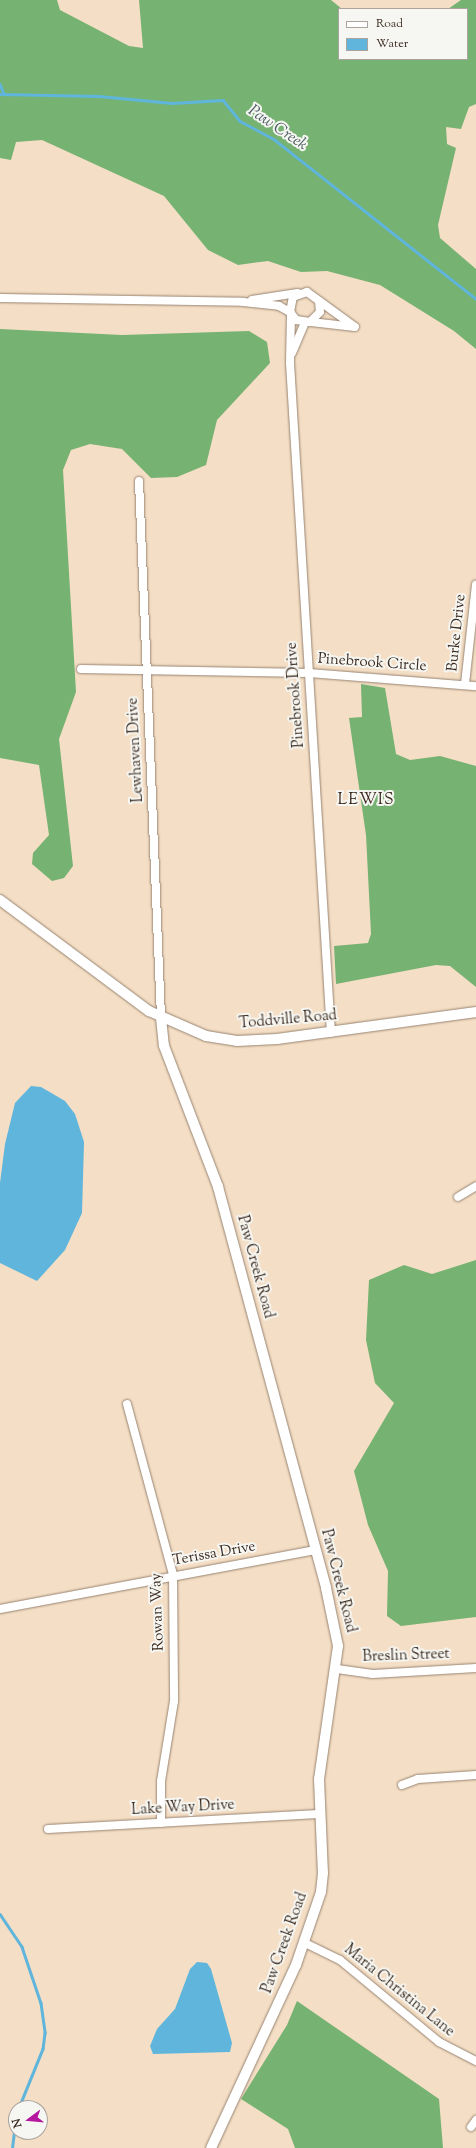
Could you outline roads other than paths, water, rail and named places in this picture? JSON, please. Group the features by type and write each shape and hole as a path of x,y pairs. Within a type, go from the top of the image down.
{"street":[{"path":"290,313 290,301 297,293"},
{"path":"0,298 243,302 279,306 308,323 356,327 319,301 312,294 297,293 243,302"},
{"path":"308,323 320,312 319,301"},
{"name":"Pinebrook Drive","path":"290,313 290,355 332,1033"},
{"name":"Pinebrook Drive","path":"290,355 308,323"},
{"name":"Lewhaven Drive","path":"139,481 161,1018"},
{"name":"Burke Drive","path":"465,684 476,585"},
{"name":"Pinebrook Circle","path":"80,669 309,673 476,686"},
{"name":"Toddville Road","path":"0,900 161,1018 196,1033 237,1041 332,1033 476,1012"},
{"name":"Paw Creek Road","path":"161,1018 164,1046 218,1187 336,1629 337,1669 320,1757 319,1814 323,1878 305,1943 211,2148"},
{"path":"458,1197 476,1186"},
{"name":"Rowan Way","path":"127,1404 173,1575 174,1701 161,1781 161,1823"},
{"name":"Terissa Drive","path":"0,1609 173,1575 316,1550"},
{"name":"Breslin Street","path":"337,1669 373,1674 476,1668"},
{"path":"402,1785 418,1779 476,1775"},
{"name":"Lake Way Drive","path":"48,1829 319,1814"},
{"name":"Maria Christina Lane","path":"305,1943 340,1960 439,2042 476,2061"}],"water":[{"path":"31,1086 41,1087 65,1101 75,1114 84,1142 82,1213 65,1250 37,1281 0,1263 0,1183 5,1144 15,1103"},
{"path":"197,1962 207,1963 211,1969 232,2043 230,2052 153,2054 150,2046 157,2029 175,2009 190,1969"}],"waterway":[{"path":"0,84 4,94"},
{"name":"Paw Creek","path":"0,94 99,96 172,103 223,100 240,121 275,140 476,299"},
{"path":"0,1914 22,1947 41,2003 45,2033 43,2049 22,2100"},
{"path":"12,2148 13,2140"}],"district":[{"name":"LEWIS","path":"366,801"}]}
